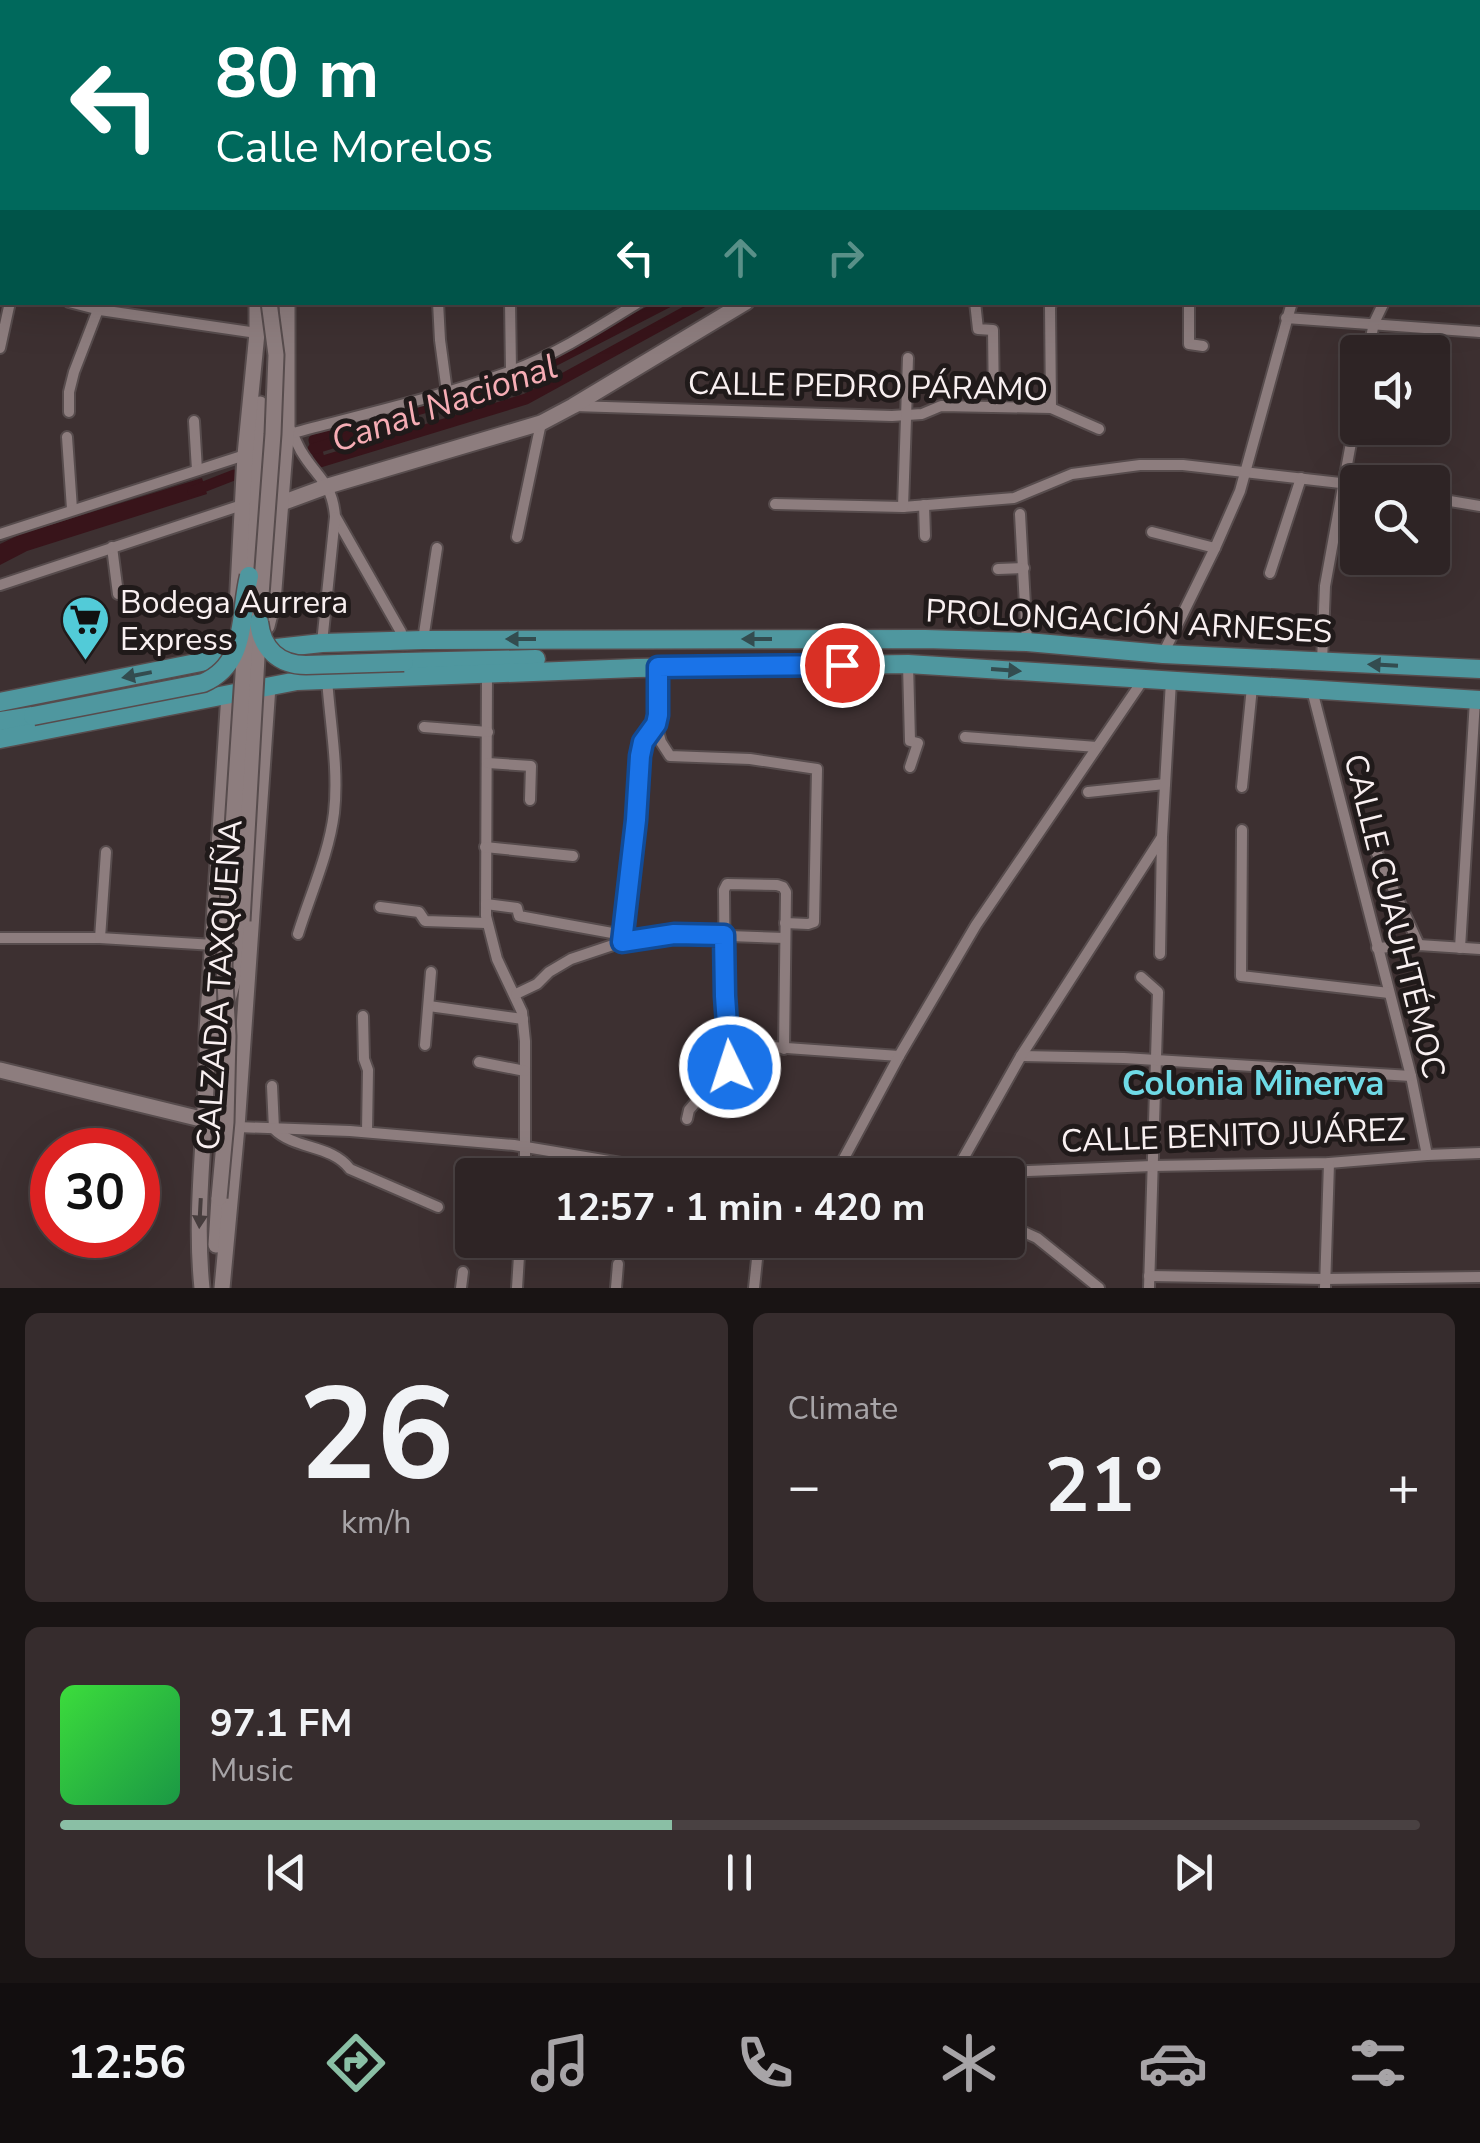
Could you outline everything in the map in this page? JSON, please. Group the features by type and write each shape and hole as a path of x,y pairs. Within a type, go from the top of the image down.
{"main road":[{"path":"232,656 258,305"},
{"name":"CALZADA TAXQUEÑA","path":"208,1080 237,966 242,921 273,434 276,355 269,305"},
{"name":"CALZADA TAXQUEÑA","path":"221,1288 215,1262 226,1122 228,1036 224,965 265,351 277,305"},
{"path":"267,649 257,646 256,638 267,626 273,602 290,429 287,305"},
{"path":"280,504 541,422 741,305"},
{"path":"0,721 203,683 216,676 228,666 237,650 249,576"},
{"path":"238,597 242,605 253,611 273,602"},
{"path":"259,622 270,651 290,664 306,666 563,658 636,668"},
{"name":"PROLONGACIÓN ARNESES","path":"0,702 267,649 422,640 1026,642 1163,654 1480,669"},
{"name":"PROLONGACIÓN ARNESES","path":"0,739 268,686 327,679 658,667 908,664 1478,700"},
{"name":"CALZADA TAXQUEÑA","path":"221,1288 268,686"},
{"name":"CALZADA TAXQUEÑA","path":"202,1288 200,1231 207,1031 229,694"},
{"path":"226,741 242,723 256,726 265,739"},
{"path":"0,1070 205,1120"}],"street":[{"path":"0,348 9,305"},
{"path":"438,305 447,392"},
{"path":"510,305 511,371"},
{"path":"322,643 334,498 290,429 447,392 511,371 559,350 633,305"},
{"path":"974,305 978,329 993,330 994,406"},
{"path":"1051,305 1051,408"},
{"path":"1189,305 1189,344 1203,346"},
{"path":"1163,654 1240,491 1291,305"},
{"path":"1372,335 1383,305"},
{"path":"69,412 74,372 101,306 257,333"},
{"path":"1286,318 1480,332"},
{"path":"903,507 908,358"},
{"name":"CALLE PEDRO PÁRAMO","path":"573,406 904,415 922,414 941,406 1051,408 1099,429"},
{"path":"194,421 197,470"},
{"path":"517,537 541,422"},
{"path":"67,437 72,509"},
{"path":"0,534 245,455"},
{"path":"775,504 903,507 1014,498 1072,474 1140,466 1183,465 1340,482"},
{"path":"1270,574 1301,478"},
{"path":"1322,662 1325,586 1340,494"},
{"path":"1450,501 1480,506"},
{"path":"924,504 925,536"},
{"path":"0,584 242,505"},
{"path":"1020,514 1026,642"},
{"path":"335,516 401,632"},
{"path":"1152,532 1215,548"},
{"path":"112,547 118,594"},
{"path":"422,640 437,548"},
{"path":"998,570 1024,568"},
{"path":"908,664 910,741 918,742 910,767"},
{"path":"658,667 656,724 670,756 750,759 817,769 814,922 785,923"},
{"path":"487,672 486,923 496,959 521,1006 526,1158"},
{"path":"298,934 334,815 327,679"},
{"path":"844,1158 976,925 1143,680"},
{"path":"1160,954 1170,681"},
{"path":"1242,787 1252,686"},
{"name":"CALLE CUAUHTÉMOC","path":"1312,690 1411,1076 1426,1154"},
{"path":"1460,948 1478,700"},
{"path":"622,938 640,756 643,742 656,724"},
{"path":"424,728 488,732"},
{"path":"965,737 1098,747"},
{"path":"488,763 530,766 530,800"},
{"path":"1088,792 1165,784"},
{"path":"1242,830 1241,976 1389,993"},
{"path":"963,1158 1021,1056 1162,837"},
{"path":"485,847 573,856"},
{"path":"1374,847 1419,945"},
{"path":"100,938 106,852"},
{"path":"1465,863 1480,864"},
{"path":"687,1119 688,1110 700,1097 725,1098 732,1089 725,996 726,884 783,886 786,892 784,1049"},
{"path":"486,904 517,908 518,916 622,938 674,934 785,938"},
{"path":"380,907 419,912 425,921 486,923"},
{"path":"0,938 100,938 214,945"},
{"path":"516,994 571,959 622,938"},
{"path":"1377,948 1419,945 1480,950"},
{"path":"424,1044 431,972"},
{"path":"1140,977 1158,992 1149,1282 1325,1284 1480,1277"},
{"path":"429,1006 523,1019"},
{"path":"363,1016 364,1060 368,1070 367,1132"},
{"path":"729,1044 899,1056"},
{"path":"1021,1056 1411,1076"},
{"path":"480,1062 525,1071"},
{"path":"272,1086 274,1129 282,1138 342,1158 350,1169 438,1207"},
{"path":"236,1127 448,1138 591,1158"},
{"name":"CALLE BENITO JUÁREZ","path":"1025,1171 1330,1163 1426,1154 1480,1154"},
{"path":"1325,1284 1330,1163"},
{"path":"1025,1233 1098,1288"},
{"path":"517,1288 519,1258"},
{"path":"754,1288 757,1258"},
{"path":"616,1288 618,1264"},
{"path":"462,1288 464,1272"}],"shaded area":[{"path":"202,478 207,494 27,551 0,565 0,544 21,534"}],"waterway":[{"name":"Canal Nacional","path":"662,305 513,382 314,440 320,462 526,399 698,305"},
{"name":"Canal Nacional","path":"313,449 371,431"},
{"name":"Canal Nacional","path":"193,491 234,475"}],"place":[{"name":"Bodega Aurrera Express","path":"85,662"}],"district":[{"name":"Colonia Minerva","path":"1253,1083"}],"route":[{"path":"730,1067 724,935 674,934 622,942 640,756 658,715 658,667 842,665"}]}
